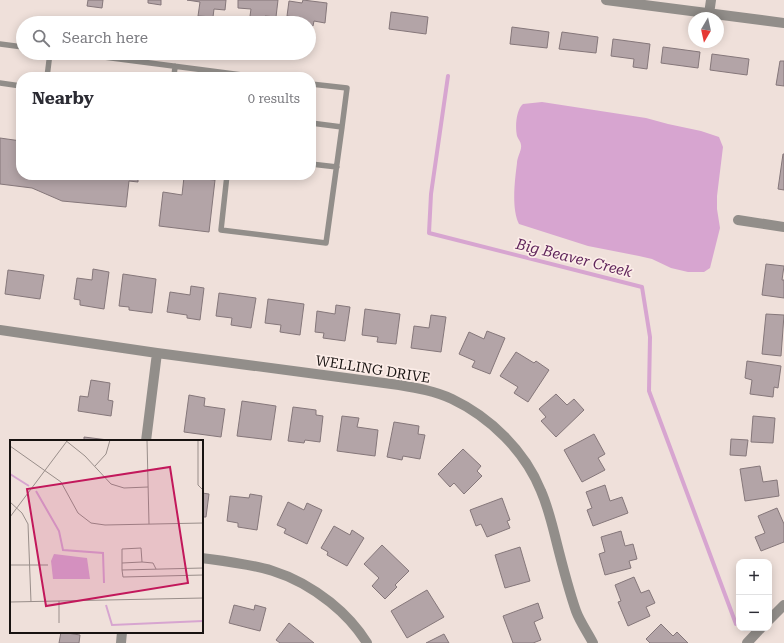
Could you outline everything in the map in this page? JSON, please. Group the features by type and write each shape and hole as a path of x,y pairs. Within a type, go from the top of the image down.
{"street":[{"path":"606,0 694,12"},
{"path":"709,12 711,0"},
{"path":"724,16 784,23"},
{"path":"738,220 784,227"},
{"name":"WELLING DRIVE","path":"0,330 157,353 399,385 425,390 451,399 485,419 499,432 522,458 532,473 541,491 549,514 577,612 593,643"},
{"path":"146,440 157,353"},
{"path":"203,558 260,567 296,579 312,589 342,612 356,627 367,643"},
{"path":"772,617 784,605"},
{"path":"747,643 758,631"},
{"path":"120,643 122,633"}],"lane":[{"path":"0,44 16,45"},
{"path":"48,72 49,60"},
{"path":"128,60 220,72"},
{"path":"174,72 175,66"},
{"path":"0,83 16,85"},
{"path":"226,180 221,230 326,242 347,88 316,85"},
{"path":"316,124 342,127"},
{"path":"316,165 337,167"}],"shaded area":[{"path":"542,102 646,118 701,131 719,137 723,147 717,196 717,209 720,228 710,268 704,272 688,272 671,268 652,259 588,246 519,224 514,202 517,161 521,143 517,136 516,124 519,110 523,104"}],"building":[{"path":"88,0 103,0 102,8 87,6"},
{"path":"148,0 161,0 161,5 148,3"},
{"path":"187,0 226,0 225,10 214,9 213,16 198,16 200,2"},
{"path":"238,0 278,0 276,16 250,16 251,9 238,8"},
{"path":"303,0 327,3 325,23 316,21 316,16 287,16 289,1 302,3"},
{"path":"391,12 428,17 426,34 389,29"},
{"path":"512,27 549,32 547,48 510,44"},
{"path":"562,32 598,37 596,53 559,49"},
{"path":"613,39 650,44 647,69 633,67 634,59 611,56"},
{"path":"663,47 700,52 698,68 661,63"},
{"path":"712,54 749,59 747,75 710,70"},
{"path":"780,61 784,61 784,86 776,85"},
{"path":"0,138 16,140 16,180 138,180 138,182 129,181 126,207 62,201 32,188 0,184"},
{"path":"784,154 784,190 778,189"},
{"path":"184,180 215,180 209,232 159,226 163,192 182,195"},
{"path":"766,264 784,266 782,280 784,280 784,298 762,295"},
{"path":"93,269 109,272 104,309 80,305 80,300 74,299 77,278 92,280"},
{"path":"8,270 44,275 40,299 5,294"},
{"path":"123,274 156,279 152,313 129,310 129,307 119,306"},
{"path":"191,286 204,288 200,320 187,318 187,315 167,312 170,292 190,295"},
{"path":"219,293 256,298 251,328 231,325 232,318 216,316"},
{"path":"268,299 304,304 300,335 280,332 281,325 265,323"},
{"path":"336,305 350,307 345,341 323,338 324,333 315,332 317,311 335,314"},
{"path":"365,309 400,314 396,344 377,342 378,337 362,335"},
{"path":"766,314 784,315 781,356 762,354"},
{"path":"431,315 446,317 441,352 411,348 414,326 429,328"},
{"path":"487,331 505,338 490,374 472,367 475,361 459,354 469,332 484,339"},
{"path":"516,352 534,363 536,361 549,370 528,402 514,393 518,387 500,376"},
{"path":"747,361 781,366 778,388 774,387 773,397 750,394 752,380 745,378"},
{"path":"91,380 110,383 108,400 113,401 111,416 78,411 80,396 88,397"},
{"path":"556,394 567,405 574,399 584,410 556,437 541,421 546,417 539,409"},
{"path":"189,395 205,398 204,406 225,409 221,437 184,432"},
{"path":"242,401 276,406 271,440 237,436"},
{"path":"293,407 316,410 316,415 323,416 320,442 305,440 304,443 288,441"},
{"path":"342,416 359,418 357,427 378,430 375,456 337,451"},
{"path":"753,416 775,418 773,443 751,442"},
{"path":"394,422 419,426 418,434 425,435 420,459 403,456 402,460 387,457"},
{"path":"594,434 605,454 598,458 605,470 582,482 564,450"},
{"path":"84,437 108,440 84,440"},
{"path":"731,439 748,440 746,456 730,455"},
{"path":"463,449 481,466 477,471 482,476 464,494 454,483 450,487 438,474"},
{"path":"760,466 763,482 777,480 779,496 745,501 740,469"},
{"path":"605,485 610,501 622,497 628,513 593,526 587,510 592,508 586,492"},
{"path":"203,493 209,494 206,517 203,517"},
{"path":"250,494 262,496 257,530 238,527 238,523 227,521 230,496 249,498"},
{"path":"502,498 510,520 507,521 510,528 487,537 481,524 476,526 470,510"},
{"path":"288,502 304,510 307,503 322,510 307,544 284,533 286,529 277,525"},
{"path":"777,508 784,524 784,542 761,551 755,537 765,533 758,516"},
{"path":"334,526 350,535 352,530 364,538 347,566 327,555 328,552 321,548"},
{"path":"621,531 625,546 633,544 637,559 629,561 631,568 605,575 599,554 605,552 601,537"},
{"path":"382,545 409,571 395,585 397,587 385,599 372,586 379,578 364,564"},
{"path":"520,547 530,581 505,588 495,555"},
{"path":"634,577 641,593 649,590 655,603 646,607 650,616 628,626 618,602 621,601 615,585"},
{"path":"427,590 444,617 407,638 391,611"},
{"path":"538,603 543,618 534,622 541,640 533,643 513,643 503,616"},
{"path":"234,605 254,610 255,605 266,608 260,631 229,623"},
{"path":"289,623 314,643 280,643 276,640"},
{"path":"661,624 673,636 677,632 688,643 650,643 646,639"},
{"path":"61,633 80,635 79,643 59,643"},
{"path":"444,634 449,643 426,643"}],"waterway":[{"name":"Big Beaver Creek","path":"448,76 431,194 429,233 642,287 650,337 649,391 736,624"}]}
